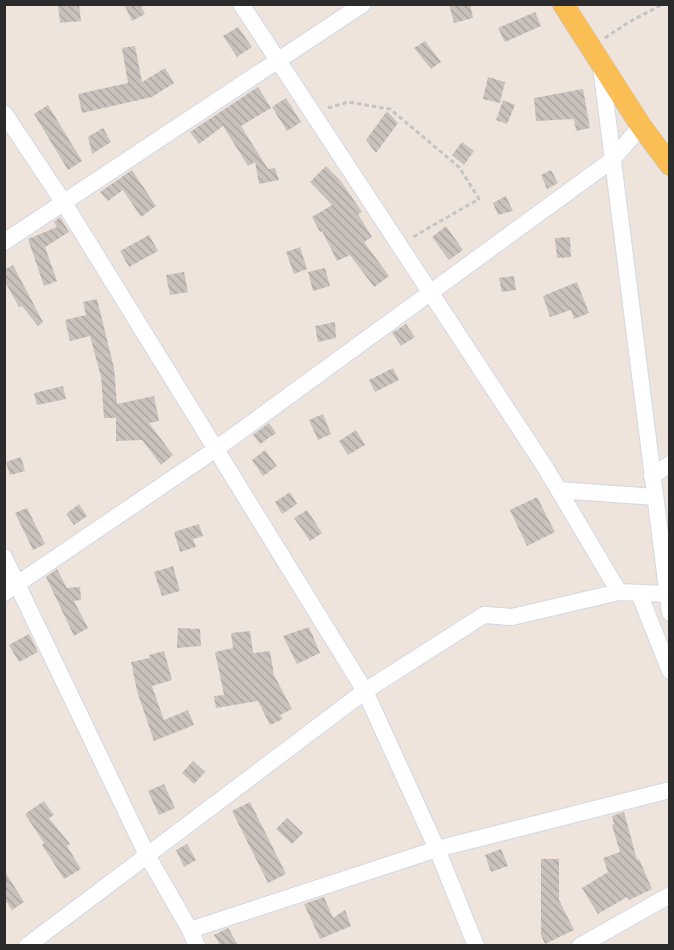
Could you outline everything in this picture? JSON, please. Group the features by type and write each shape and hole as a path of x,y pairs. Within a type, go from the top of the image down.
{"main road":[{"path":"563,4 641,126 669,165"}],"street":[{"path":"241,4 559,490 619,591"},
{"path":"4,242 363,4"},
{"path":"596,55 612,160 669,613"},
{"path":"4,113 64,203 365,691 437,849 476,945"},
{"path":"11,588 216,449 430,294 612,160 641,126"},
{"path":"652,476 669,464"},
{"path":"559,490 655,497"},
{"path":"4,557 11,588 147,855 194,938 437,849 669,790"},
{"path":"27,945 365,691 484,615 512,617 619,591 667,594"},
{"path":"639,593 669,670"},
{"path":"580,945 669,895"}],"path":[{"path":"596,55 628,22 663,4"},
{"path":"312,113 348,102 390,109 459,167 479,199 398,245"}],"building":[{"path":"58,4 79,4 81,21 60,23"},
{"path":"124,4 140,4 145,14 132,21"},
{"path":"449,4 470,4 473,18 454,23"},
{"path":"535,12 541,26 505,42 498,28"},
{"path":"238,27 252,47 237,57 223,36"},
{"path":"425,41 441,62 431,69 414,48"},
{"path":"135,46 142,82 165,68 174,83 152,97 82,113 78,94 128,83 122,48"},
{"path":"488,77 505,82 500,103 483,99"},
{"path":"258,87 271,108 241,126 268,169 275,168 279,180 259,184 255,162 248,166 223,126 199,144 190,132"},
{"path":"583,89 590,128 576,131 574,119 536,121 534,98"},
{"path":"286,98 301,122 287,131 272,107"},
{"path":"503,100 515,105 507,124 496,120"},
{"path":"48,105 82,161 68,170 34,114"},
{"path":"387,111 398,123 376,153 366,140"},
{"path":"103,128 111,142 92,154 88,137"},
{"path":"462,142 474,151 464,165 452,155"},
{"path":"326,166 340,180 362,212 358,214 372,237 364,242 389,276 374,287 350,255 337,261 312,217 332,205 310,182"},
{"path":"132,170 156,206 141,217 123,190 108,201 100,192"},
{"path":"551,170 558,183 547,189 541,175"},
{"path":"506,196 513,211 498,215 493,203"},
{"path":"60,217 69,232 45,247 57,281 44,286 28,239 57,227 54,222"},
{"path":"446,226 463,250 449,260 432,237"},
{"path":"149,235 158,251 129,267 120,251"},
{"path":"570,237 571,257 557,258 555,238"},
{"path":"300,247 307,269 294,274 286,252"},
{"path":"13,265 43,322 38,326 22,306 19,307 4,280 4,270"},
{"path":"325,268 330,286 313,291 308,272"},
{"path":"184,272 188,292 170,295 166,275"},
{"path":"514,276 516,290 502,292 499,278"},
{"path":"577,282 589,313 574,319 571,310 550,317 543,296"},
{"path":"97,299 114,368 117,404 154,396 159,421 149,423 173,455 161,465 142,440 116,441 116,418 104,418 101,377 90,336 70,341 65,320 86,315 83,302"},
{"path":"335,322 336,338 318,342 315,326"},
{"path":"406,324 415,337 401,346 392,333"},
{"path":"393,368 399,380 375,392 369,380"},
{"path":"63,386 66,399 37,405 34,393"},
{"path":"323,414 331,434 318,440 309,420"},
{"path":"269,423 276,433 260,444 253,435"},
{"path":"356,430 365,445 348,455 339,441"},
{"path":"265,450 277,466 263,476 252,460"},
{"path":"21,457 25,471 10,475 6,462"},
{"path":"290,492 297,504 282,514 275,502"},
{"path":"537,497 555,532 527,546 510,510"},
{"path":"79,504 87,516 74,525 66,514"},
{"path":"27,508 45,544 33,550 15,513"},
{"path":"307,510 322,533 310,541 294,518"},
{"path":"199,524 203,536 193,539 196,547 180,552 174,532"},
{"path":"173,566 180,591 162,596 154,572"},
{"path":"57,569 67,588 80,587 81,600 74,601 88,628 74,636 46,577"},
{"path":"309,627 320,653 297,664 283,636"},
{"path":"178,628 200,629 201,646 177,648"},
{"path":"250,631 253,653 270,651 274,675 292,709 280,715 283,719 270,725 258,701 216,708 214,696 224,695 215,652 233,648 231,633"},
{"path":"29,634 38,652 19,662 9,645"},
{"path":"164,651 172,680 152,686 164,720 188,710 194,725 154,741 137,691 131,662 150,658 149,655"},
{"path":"193,761 205,772 194,784 182,773"},
{"path":"164,784 175,808 159,815 148,791"},
{"path":"44,801 54,815 49,818 70,844 67,846 81,869 64,879 25,814"},
{"path":"250,802 286,874 268,883 232,811"},
{"path":"624,812 637,860 639,859 652,889 629,900 627,897 598,914 582,888 608,872 603,858 620,852 612,825 614,824 612,816"},
{"path":"287,818 303,833 292,844 276,829"},
{"path":"187,844 196,860 184,867 176,850"},
{"path":"501,849 508,866 491,872 485,855"},
{"path":"541,859 559,859 559,900 574,930 545,944 541,935"},
{"path":"4,870 24,902 12,910 4,898"},
{"path":"324,897 333,918 345,910 351,926 320,939 304,904"},
{"path":"228,928 238,945 220,945 214,935"}]}
